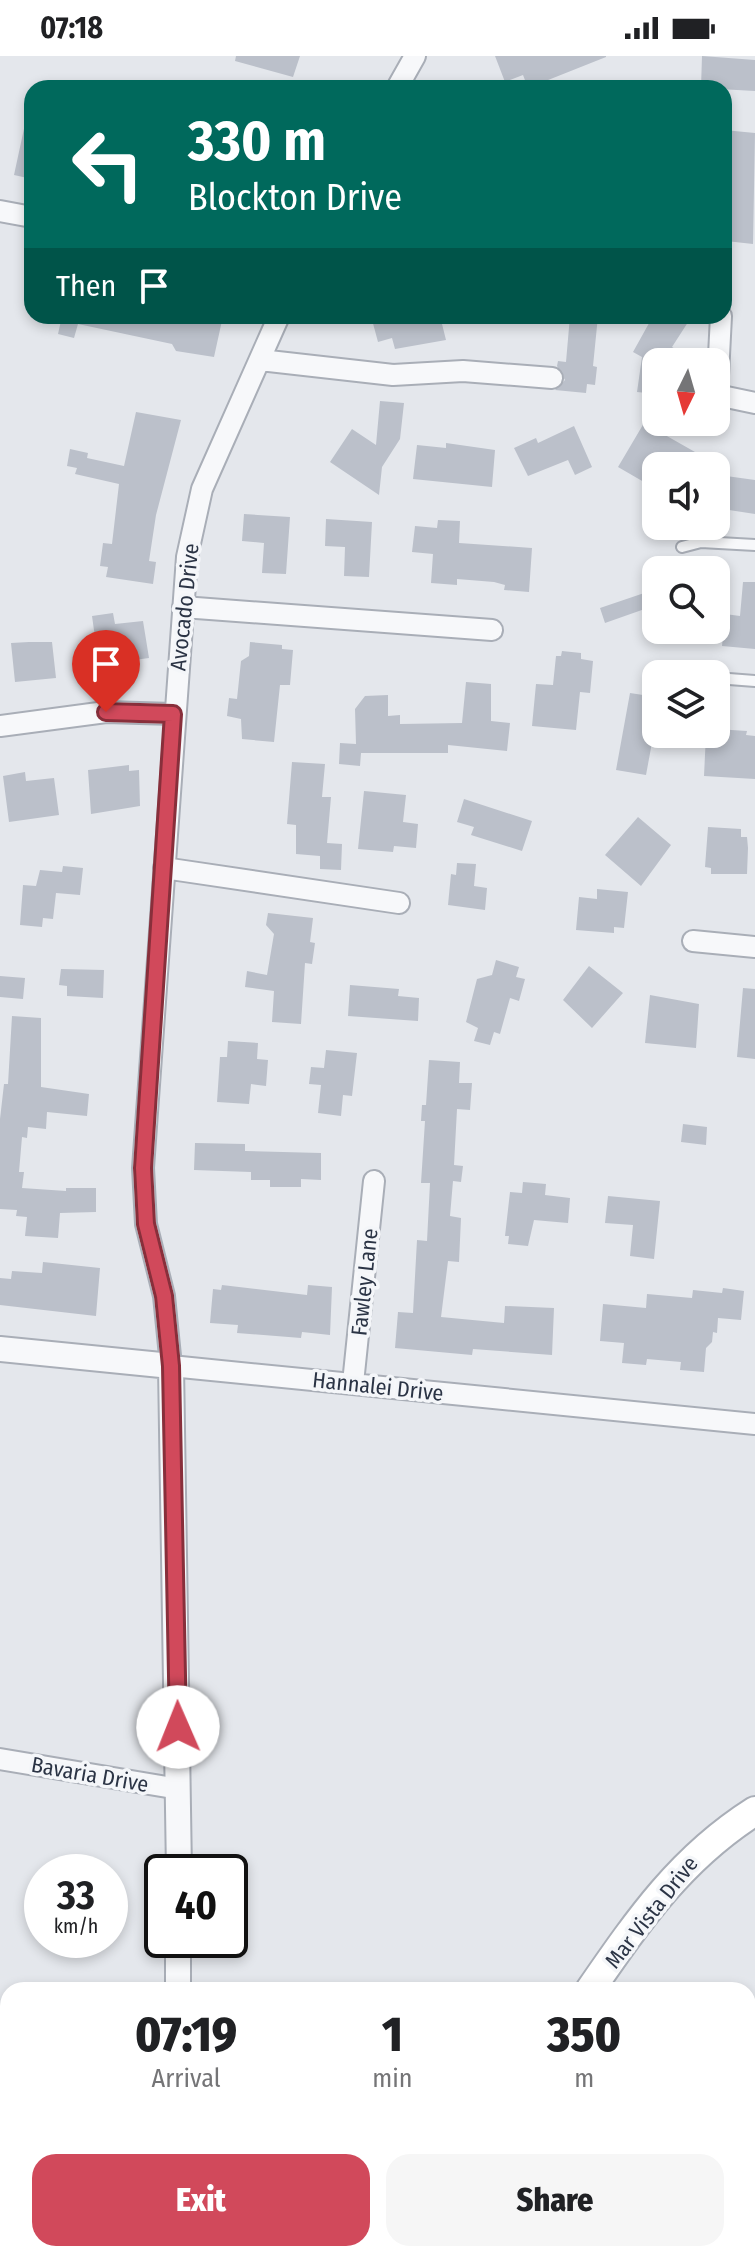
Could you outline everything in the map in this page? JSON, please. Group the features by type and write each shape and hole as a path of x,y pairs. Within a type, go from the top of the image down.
{"main road":[{"name":"Mar Vista Drive","path":"596,1982 668,1882 703,1847 755,1811"}],"street":[{"path":"402,80 415,56"},
{"path":"0,211 24,216"},
{"name":"Avocado Drive","path":"179,1854 171,1366 164,1296 146,1224 143,1168 173,714 187,557 202,489 276,324"},
{"path":"721,324 717,395 755,403"},
{"path":"260,360 393,375 463,371 552,378"},
{"path":"183,607 492,630"},
{"path":"0,726 106,712 173,714"},
{"path":"164,868 399,903"},
{"path":"693,941 755,947"},
{"name":"Fawley Lane","path":"353,1383 374,1181"},
{"name":"Hannalei Drive","path":"0,1349 755,1424"},
{"name":"Bavaria Drive","path":"0,1759 179,1789"},
{"path":"178,1958 178,1982"}],"lane":[{"path":"682,547 701,542 755,545"},
{"path":"730,679 755,681"}],"building":[{"path":"236,56 300,56 293,77 235,61"},
{"path":"495,56 606,56 548,80 525,80 523,75 504,80"},
{"path":"702,56 755,60 755,91 732,90 732,80 701,80"},
{"path":"24,129 24,177 14,175"},
{"path":"732,131 755,133 753,244 732,242"},
{"path":"60,324 78,324 74,338 58,334"},
{"path":"78,324 221,324 214,357 176,351 172,344"},
{"path":"373,324 442,324 446,340 395,349 392,338 378,342"},
{"path":"569,324 597,324 593,366 597,367 595,385 587,384 586,393 555,390 565,380 557,366 558,361 566,362"},
{"path":"649,324 687,324 674,348 642,348 642,357 633,352"},
{"path":"642,357 642,393 637,392"},
{"path":"380,401 404,403 400,439 382,467 379,495 330,462 352,429 376,445"},
{"path":"136,412 181,420 156,515 149,561 156,562 153,584 106,577 108,567 100,566 103,543 112,544 119,484 75,474 77,468 67,466 70,449 88,453 87,458 124,466"},
{"path":"574,426 592,467 575,475 568,460 528,476 514,448 536,438 538,443"},
{"path":"642,426 642,436 667,436 695,452 642,452 642,481 618,467"},
{"path":"446,443 495,450 492,487 413,479 417,445 446,448"},
{"path":"730,477 755,480 755,514 730,510"},
{"path":"244,514 290,517 286,574 262,573 264,543 242,541"},
{"path":"326,519 372,522 369,577 344,576 345,547 325,546"},
{"path":"438,520 460,521 459,543 532,548 529,592 504,590 505,585 494,582 457,579 457,585 431,583 433,554 412,552 415,526 437,528"},
{"path":"743,582 755,582 755,649 722,646 730,644 730,615 740,616"},
{"path":"642,594 642,610 605,623 600,608"},
{"path":"113,613 115,624 143,621 149,658 120,662 121,670 100,673 92,616"},
{"path":"52,642 56,678 15,682 11,643"},
{"path":"250,642 282,645 282,649 293,650 290,685 280,685 274,742 242,739 241,719 227,716 229,698 237,699 241,661 249,656"},
{"path":"562,651 581,653 581,659 593,661 590,693 580,692 576,730 532,726 536,684 553,685 556,656 561,656"},
{"path":"466,682 491,684 491,721 510,723 507,751 448,745 448,753 361,753 360,766 339,764 340,743 356,744 355,709 365,696 388,695 388,716 400,715 400,724 462,723"},
{"path":"630,693 642,695 642,748 651,748 646,775 616,770"},
{"path":"730,730 747,731 746,735 755,736 755,779 704,776 705,748 730,748"},
{"path":"292,762 325,764 322,797 331,797 327,843 342,844 341,870 320,869 320,856 296,854 296,825 287,824"},
{"path":"129,765 129,771 139,770 140,806 91,814 88,770"},
{"path":"25,772 26,781 54,778 59,815 9,822 3,776"},
{"path":"364,791 406,795 403,822 418,824 416,848 394,846 393,852 358,849"},
{"path":"464,799 532,821 522,851 471,835 474,827 457,822"},
{"path":"638,817 671,845 641,886 605,855"},
{"path":"708,827 741,829 741,837 747,837 747,874 711,874 711,868 705,867"},
{"path":"457,863 476,864 474,886 487,888 485,910 448,905 451,874 456,875"},
{"path":"63,866 83,868 80,895 56,893 53,919 43,918 42,927 20,925 23,885 36,886 40,870 62,872"},
{"path":"597,889 628,892 624,928 614,927 614,933 576,930 579,897 597,899"},
{"path":"268,913 313,918 310,942 315,943 312,964 305,963 301,1024 272,1022 274,991 245,987 247,971 267,975 274,934 266,925"},
{"path":"496,960 519,967 516,977 525,979 519,1001 510,998 500,1034 494,1032 490,1045 474,1041 478,1028 466,1022 477,979 492,975"},
{"path":"589,966 623,993 592,1028 563,1000"},
{"path":"61,969 104,970 103,998 67,996 67,986 59,985"},
{"path":"0,976 25,978 23,999 0,997"},
{"path":"350,985 399,989 398,996 419,998 418,1021 348,1016"},
{"path":"743,988 755,989 755,1059 737,1057"},
{"path":"650,995 699,1004 696,1048 645,1043"},
{"path":"12,1016 41,1018 41,1087 89,1094 87,1116 47,1112 46,1129 28,1127 27,1138 22,1137 19,1172 24,1172 22,1188 66,1191 66,1188 96,1188 96,1212 60,1213 58,1238 25,1236 27,1217 16,1216 17,1210 0,1209 0,1119 4,1084 8,1084"},
{"path":"228,1041 258,1043 257,1059 268,1060 266,1086 251,1084 249,1104 217,1102 220,1057 227,1057"},
{"path":"326,1050 357,1053 352,1096 343,1095 341,1116 318,1113 321,1085 309,1084 311,1067 324,1068"},
{"path":"429,1060 460,1062 459,1083 472,1083 470,1110 457,1109 454,1165 463,1166 461,1182 453,1181 450,1216 461,1218 459,1262 448,1261 441,1317 504,1323 505,1306 554,1308 552,1355 473,1349 472,1355 395,1348 398,1312 413,1313 417,1240 427,1241 430,1183 421,1183 425,1121 421,1121 422,1105 426,1105"},
{"path":"683,1124 707,1127 706,1145 681,1142"},
{"path":"195,1143 245,1144 245,1151 321,1153 321,1180 301,1179 301,1187 270,1187 270,1180 251,1180 251,1172 194,1170"},
{"path":"523,1182 546,1184 545,1195 570,1198 568,1223 534,1220 528,1246 508,1244 509,1236 505,1236 510,1192 522,1193"},
{"path":"608,1196 660,1201 654,1259 630,1256 633,1225 605,1223"},
{"path":"43,1262 100,1268 96,1316 0,1305 0,1278 11,1279 12,1271 42,1273"},
{"path":"222,1285 307,1295 308,1285 332,1287 330,1335 302,1332 301,1338 237,1333 238,1325 210,1323 213,1289 221,1290"},
{"path":"723,1288 744,1291 741,1320 718,1318 717,1333 713,1332 712,1342 706,1348 704,1372 680,1370 681,1362 647,1359 646,1365 622,1363 624,1343 600,1341 603,1304 646,1308 647,1294 692,1298 693,1290 722,1293"}],"route":[{"path":"106,712 173,714 143,1168 146,1224 164,1296 171,1366 178,1727"}]}
